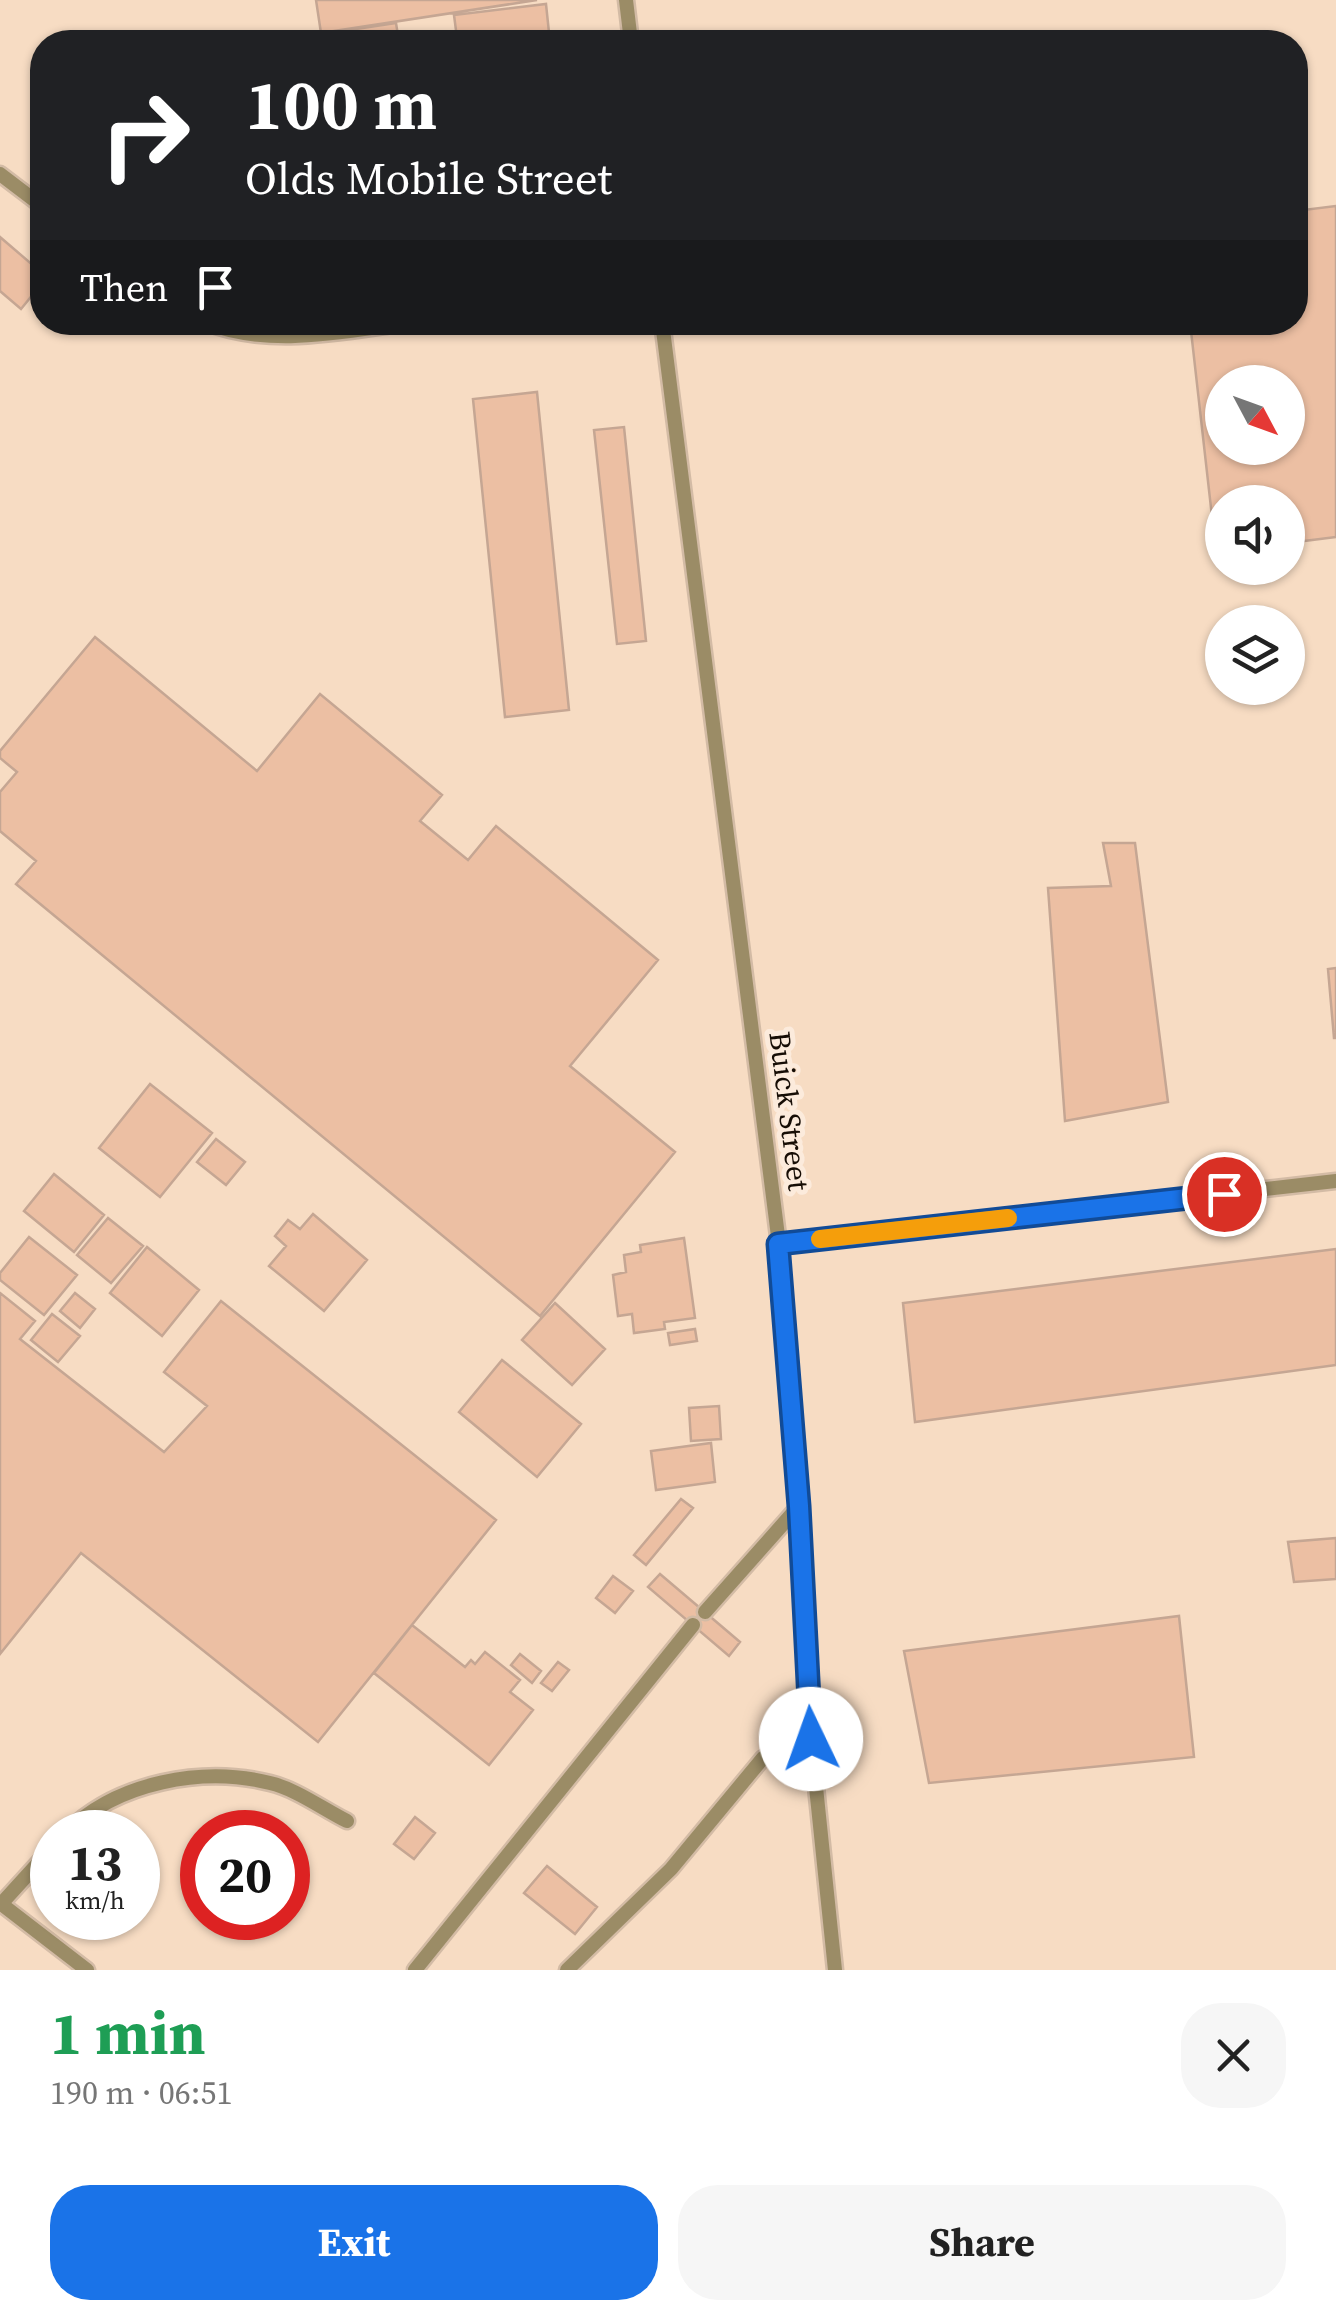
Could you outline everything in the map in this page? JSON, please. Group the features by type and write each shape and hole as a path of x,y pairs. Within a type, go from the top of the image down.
{"lane":[{"path":"626,0 629,30"},
{"path":"0,174 30,197"},
{"path":"256,335 312,335"},
{"name":"Buick Street","path":"664,335 778,1244 799,1506 811,1739 835,1970"},
{"path":"778,1244 1336,1181"},
{"path":"705,1612 799,1506"},
{"path":"415,1970 693,1626"},
{"path":"566,1970 671,1869 763,1758 811,1739"},
{"path":"97,1810 148,1786 209,1775 272,1783 347,1820"},
{"path":"30,1872 1,1904 87,1970"}],"building":[{"path":"316,0 537,0 341,30 321,30"},
{"path":"546,4 549,30 456,30 454,15"},
{"path":"396,23 397,30 356,30"},
{"path":"1336,206 1336,537 1305,541 1305,485 1208,485 1206,465 1305,465 1305,365 1205,365 1205,455 1191,335 1308,335 1308,209"},
{"path":"0,237 30,263 30,298 21,309 0,291"},
{"path":"537,392 569,710 505,717 473,399"},
{"path":"624,427 646,641 617,644 594,430"},
{"path":"95,637 257,771 320,694 442,795 420,821 468,860 496,826 658,960 570,1066 675,1152 540,1316 16,884 36,861 0,831 0,792 17,772 0,758 0,751"},
{"path":"1103,843 1135,843 1168,1102 1065,1121 1048,888 1111,886"},
{"path":"1336,968 1336,1038 1334,1038 1328,969"},
{"path":"150,1084 212,1133 160,1197 99,1148"},
{"path":"216,1139 245,1162 226,1185 197,1162"},
{"path":"54,1174 104,1215 74,1252 24,1211"},
{"path":"313,1214 367,1260 324,1311 269,1266 286,1246 275,1236 288,1220 300,1229"},
{"path":"108,1218 143,1246 111,1283 77,1255"},
{"path":"29,1237 77,1275 44,1315 0,1280 0,1273"},
{"path":"684,1238 695,1318 664,1322 665,1329 634,1333 632,1314 618,1316 613,1275 626,1272 624,1255 641,1252 640,1245"},
{"path":"147,1247 199,1290 162,1336 110,1293"},
{"path":"1336,1249 1336,1365 915,1422 903,1303"},
{"path":"0,1293 35,1321 20,1339 164,1452 207,1406 164,1372 221,1301 496,1520 318,1742 81,1553 0,1654"},
{"path":"75,1293 95,1309 80,1328 60,1311"},
{"path":"555,1303 605,1349 572,1385 522,1340"},
{"path":"52,1314 80,1336 58,1362 31,1340"},
{"path":"695,1329 697,1341 670,1345 668,1333"},
{"path":"502,1360 581,1424 537,1477 459,1412"},
{"path":"719,1406 721,1439 691,1441 689,1408"},
{"path":"711,1443 715,1482 656,1490 651,1451"},
{"path":"681,1499 693,1508 646,1565 634,1555"},
{"path":"1336,1538 1336,1579 1294,1582 1288,1542"},
{"path":"660,1574 740,1642 729,1656 648,1587"},
{"path":"613,1576 633,1591 615,1613 596,1598"},
{"path":"1179,1616 1194,1757 929,1783 904,1651"},
{"path":"412,1625 465,1667 471,1660 475,1664 485,1652 520,1680 510,1692 533,1710 489,1765 374,1673"},
{"path":"520,1654 541,1671 532,1683 511,1665"},
{"path":"558,1662 569,1670 552,1691 541,1683"},
{"path":"415,1817 435,1833 414,1859 394,1844"},
{"path":"547,1866 597,1907 575,1934 524,1893"}],"slow traffic":[{"path":"820,1239 1008,1218"}],"route":[{"path":"811,1739 799,1506 778,1244 1224,1194"}]}
